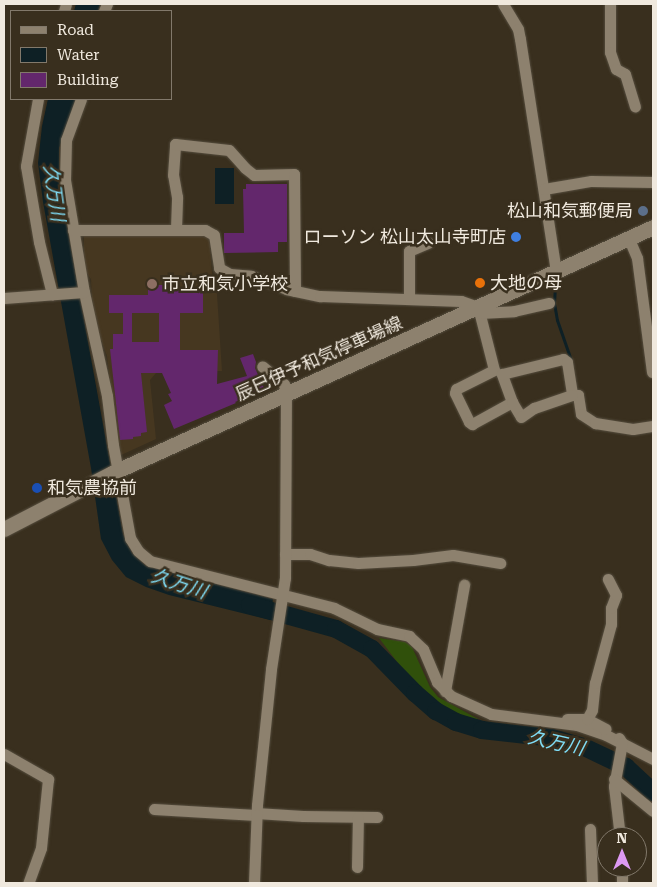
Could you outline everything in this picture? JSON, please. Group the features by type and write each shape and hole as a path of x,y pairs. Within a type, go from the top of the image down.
{"main road":[{"name":"辰巳伊予和気停車場線","path":"4,529 115,472 479,310 653,227"}],"street":[{"path":"503,4 518,29 520,39 556,272"},
{"path":"610,4 610,52 616,69 625,74 635,106"},
{"path":"38,100 26,166 40,242 53,294"},
{"path":"81,100 71,123 64,154 65,180 82,292 107,396 115,472 130,538 138,551 150,561 283,597 334,608 377,629 409,636 423,649 437,682 445,691 478,709 491,714 577,725 653,759"},
{"path":"176,229 177,197 173,175 175,144 229,150 254,175 294,174 294,291"},
{"path":"544,188 591,181 653,182"},
{"path":"73,230 205,230 212,232 215,238 217,262 223,271 251,276 294,291 320,296 461,301 479,310 514,311 549,303"},
{"path":"629,239 637,258 648,302 652,372"},
{"path":"410,298 408,251 428,243"},
{"path":"4,298 82,292"},
{"path":"479,310 498,372 521,417 534,408 572,395 578,395 581,414 595,423 633,429 653,426"},
{"path":"512,402 472,424 469,422 455,393 456,389 498,372 563,359 567,362 572,395"},
{"path":"254,883 256,814 271,669 283,597 285,554 286,395 284,384 262,366"},
{"path":"285,554 310,554 328,560 358,563 413,560 453,555 500,563"},
{"path":"587,719 592,710 595,683 611,624 611,608 616,594 608,579"},
{"path":"445,691 464,586"},
{"path":"549,720 587,719 619,737 621,745 614,778 619,827"},
{"path":"4,754 48,779 41,848 28,883"},
{"path":"614,778 653,811"},
{"path":"154,808 256,814 377,817"},
{"path":"357,867 358,817"},
{"path":"590,829 592,883"}],"shaded area":[{"path":"209,233 212,274 216,279 222,371 157,372 150,380 156,439 119,456 107,356 93,318 91,279 84,270 84,234"}],"green space":[{"path":"379,638 405,642 412,647 430,687 438,697 478,719 468,720 437,706 407,675"}],"water":[{"path":"76,4 100,4 98,10 74,10"},
{"path":"48,100 76,100 59,148 59,183 123,534 132,553 146,566 273,599 270,620 169,595 146,587 126,577 112,560 101,539 91,468 43,202 38,163 42,126"},
{"path":"215,168 234,168 234,204 215,204"}],"building":[{"path":"246,184 287,184 287,242 278,242 278,252 224,253 224,233 244,233 243,189 246,189"},
{"path":"148,285 178,285 178,287 189,287 189,292 203,292 203,313 180,313 180,350 218,350 217,384 247,376 240,358 253,354 256,362 255,368 264,388 239,397 240,400 236,403 174,429 164,405 172,401 168,394 171,393 162,373 141,373 147,432 141,433 141,436 133,437 133,439 120,440 110,349 113,349 113,334 123,334 123,313 109,313 109,295 148,295","holes":["132,313 159,313 159,342 132,342"]}],"waterway":[{"path":"555,285 554,303 557,320 571,360"},
{"name":"久万川","path":"250,605 336,629 372,649 415,693 436,711 456,722 482,730 552,738 584,747 626,767 653,792"}],"place":[{"name":"松山和気郵便局","path":"643,211"},
{"name":"ローソン 松山太山寺町店","path":"516,237"},
{"name":"大地の母","path":"480,283"},
{"name":"市立和気小学校","path":"152,284"},
{"name":"和気農協前","path":"37,488"}]}
